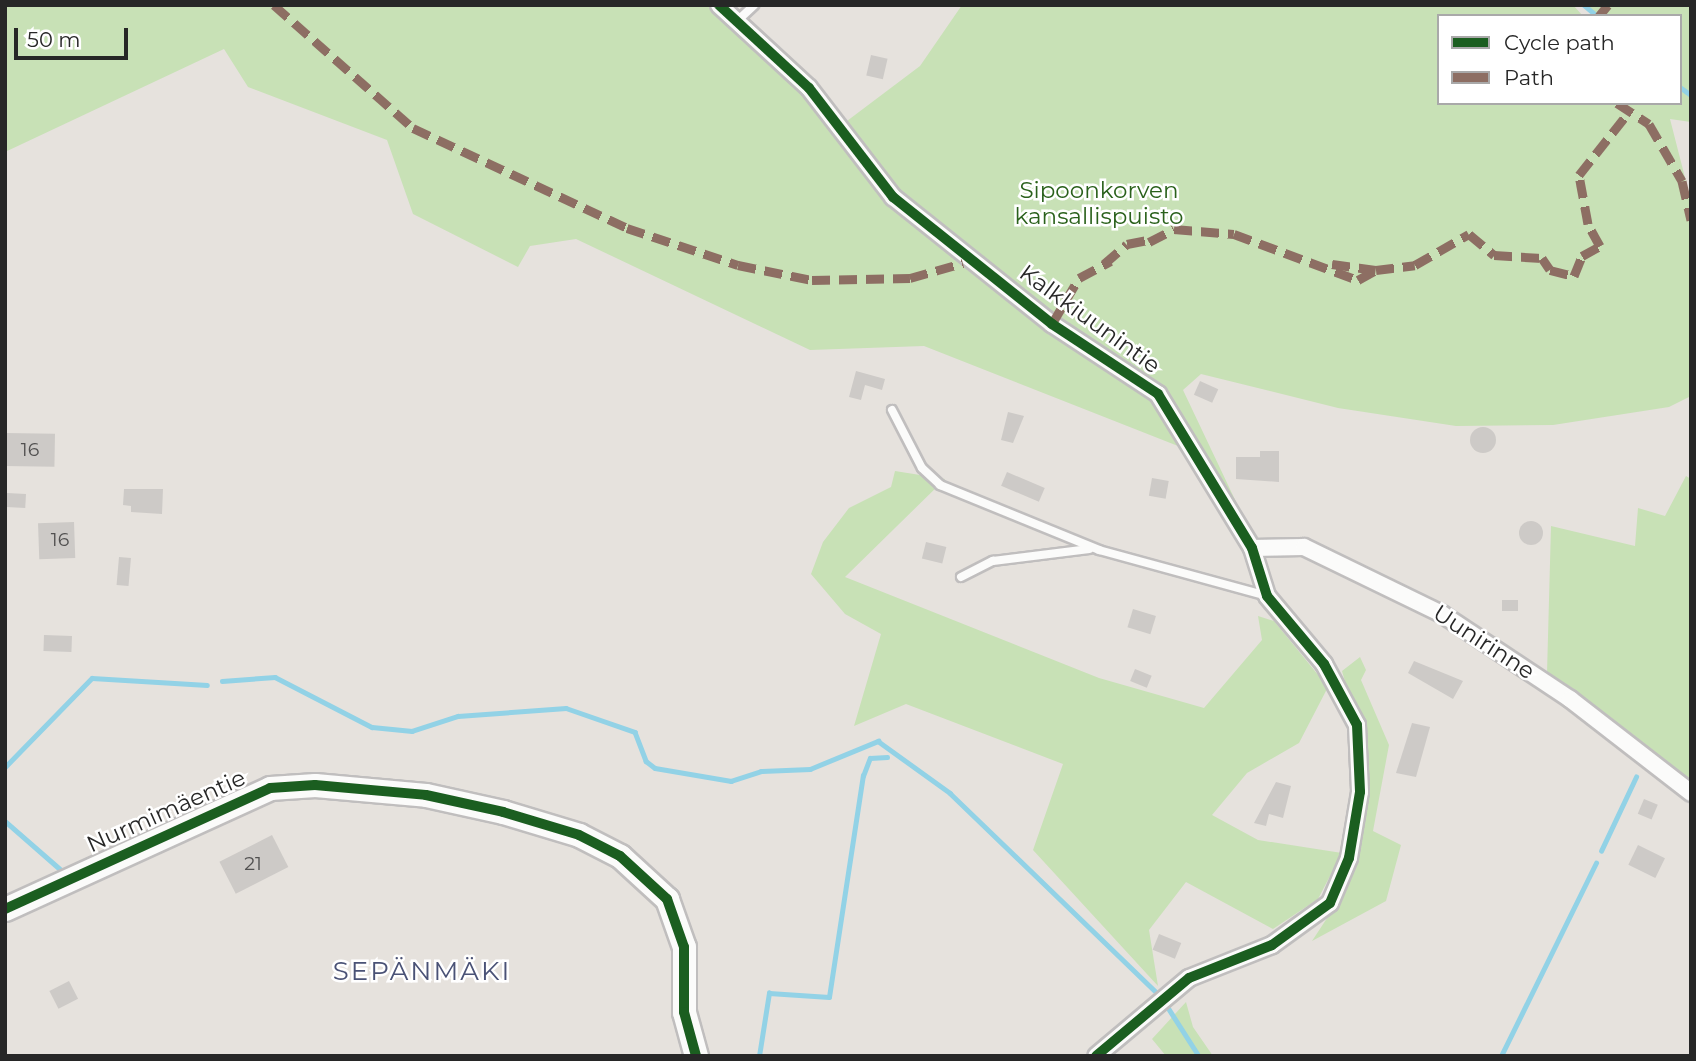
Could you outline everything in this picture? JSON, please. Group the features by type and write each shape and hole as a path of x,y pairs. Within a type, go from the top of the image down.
{"street":[{"name":"Kalkkiuunintie","path":"719,5 809,88 893,197 970,253 1052,324 1158,394 1252,548 1267,596 1324,664 1357,725 1360,792 1341,881 1330,903 1300,928 1189,978 1097,1056"},
{"name":"Uunirinne","path":"1252,548 1304,547 1443,614 1570,699 1691,793"},
{"name":"Nurmimäentie","path":"5,909 270,788 329,786 490,809 579,835 649,877 680,928 684,1012 696,1056"}],"lane":[{"path":"736,22 754,5"},
{"path":"892,410 922,468 940,485 1099,550 1267,596"},
{"path":"961,577 993,561 1099,550"}],"green space":[{"name":"Sipoonkorven kansallispuisto","path":"5,5 725,5 843,124 920,66 962,5 1573,5 1581,14 1437,14 1437,105 1682,105 1682,14 1596,14 1587,5 1691,5 1691,122 1670,119 1691,201 1691,396 1669,407 1553,425 1456,426 1338,408 1201,374 1183,390 1247,525 1240,533 1178,446 924,346 810,350 576,239 530,246 518,267 413,214 387,140 248,87 224,49 5,152"},
{"path":"895,471 945,479 845,577 1099,678 1204,708 1262,640 1258,616 1274,621 1328,687 1299,743 1247,773 1212,815 1258,840 1342,853 1318,899 1273,929 1186,882 1149,930 1158,986 1033,850 1063,764 906,704 854,726 881,634 845,614 811,574 823,542 849,508 891,487"},
{"path":"1686,476 1691,479 1691,782 1547,673 1551,526 1635,546 1638,508 1665,516"},
{"path":"1360,657 1366,670 1361,680 1389,745 1373,831 1401,845 1386,901 1312,941 1335,906 1361,840 1369,766 1342,671"},
{"path":"1186,1002 1193,1027 1213,1056 1166,1056 1152,1039"}],"building":[{"path":"871,55 888,59 883,79 866,75"},
{"path":"856,371 885,379 882,390 865,385 861,400 849,397"},
{"path":"1200,381 1218,389 1212,403 1194,395"},
{"path":"1008,412 1024,416 1013,443 1001,440"},
{"path":"1483,427 1492,431 1496,440 1492,449 1483,453 1474,449 1470,440 1474,431"},
{"path":"5,433 55,434 54,467 5,466"},
{"path":"1260,451 1279,451 1279,482 1236,479 1236,457 1260,457"},
{"path":"1007,472 1045,488 1039,502 1001,486"},
{"path":"1152,478 1169,481 1166,499 1149,496"},
{"path":"124,489 163,489 162,514 131,512 131,506 123,505"},
{"path":"7,493 26,494 25,508 6,507"},
{"path":"1531,521 1540,524 1543,533 1540,542 1531,545 1522,542 1519,533 1522,524"},
{"path":"74,522 75,558 39,559 38,523"},
{"path":"926,542 946,547 942,564 922,558"},
{"path":"119,557 131,558 129,586 117,585"},
{"path":"1502,600 1518,600 1518,611 1502,611"},
{"path":"1133,609 1156,616 1150,634 1127,627"},
{"path":"44,635 72,636 71,652 43,651"},
{"path":"1414,661 1463,681 1453,699 1408,673"},
{"path":"1135,669 1152,676 1147,688 1130,681"},
{"path":"1412,723 1430,727 1416,777 1396,773"},
{"path":"1276,782 1291,786 1283,818 1269,814 1266,826 1254,823"},
{"path":"1644,799 1658,805 1652,820 1638,814"},
{"path":"272,835 288,867 236,894 219,862"},
{"path":"1638,845 1665,858 1655,878 1628,865"},
{"path":"1159,934 1181,943 1175,959 1153,950"},
{"path":"69,981 78,999 58,1009 49,991"}],"waterway":[{"path":"1584,5 1595,14"},
{"path":"1682,88 1691,95"},
{"path":"222,681 275,677 372,727 412,731 458,716 566,708 635,732 646,761 655,768 731,781 761,771 810,769 878,741 950,793 1158,994"},
{"path":"5,767 92,678 207,685"},
{"path":"759,1056 769,993 829,997 863,776 870,758 887,757"},
{"path":"1601,851 1636,777"},
{"path":"5,821 60,869"},
{"path":"1501,1056 1596,863"},
{"path":"1167,1006 1199,1056"}],"marked path":[{"path":"274,5 413,128 627,228 738,265 812,280 910,278 963,263"},
{"path":"1601,14 1608,5"},
{"path":"1620,105 1649,124 1682,181 1691,220"},
{"path":"1149,242 1174,229 1234,234 1358,280 1376,270 1415,265 1469,234 1494,255 1542,258 1550,270 1574,276 1582,256 1600,246 1588,224 1579,175 1629,112"},
{"path":"1104,264 1127,244 1152,239"},
{"path":"1052,324 1079,278 1111,261"},
{"path":"1332,264 1376,270"}],"cycle path":[{"path":"719,5 809,88 893,197 1052,324 1158,394 1252,548 1267,596 1324,664 1357,725 1360,792 1349,858 1330,903 1272,945 1189,978 1096,1056"},
{"path":"5,909 270,788 315,785 426,795 503,812 579,835 620,856 667,899 684,947 684,1012 696,1056"}],"district":[{"name":"SEPÄNMÄKI","path":"422,972"}]}
